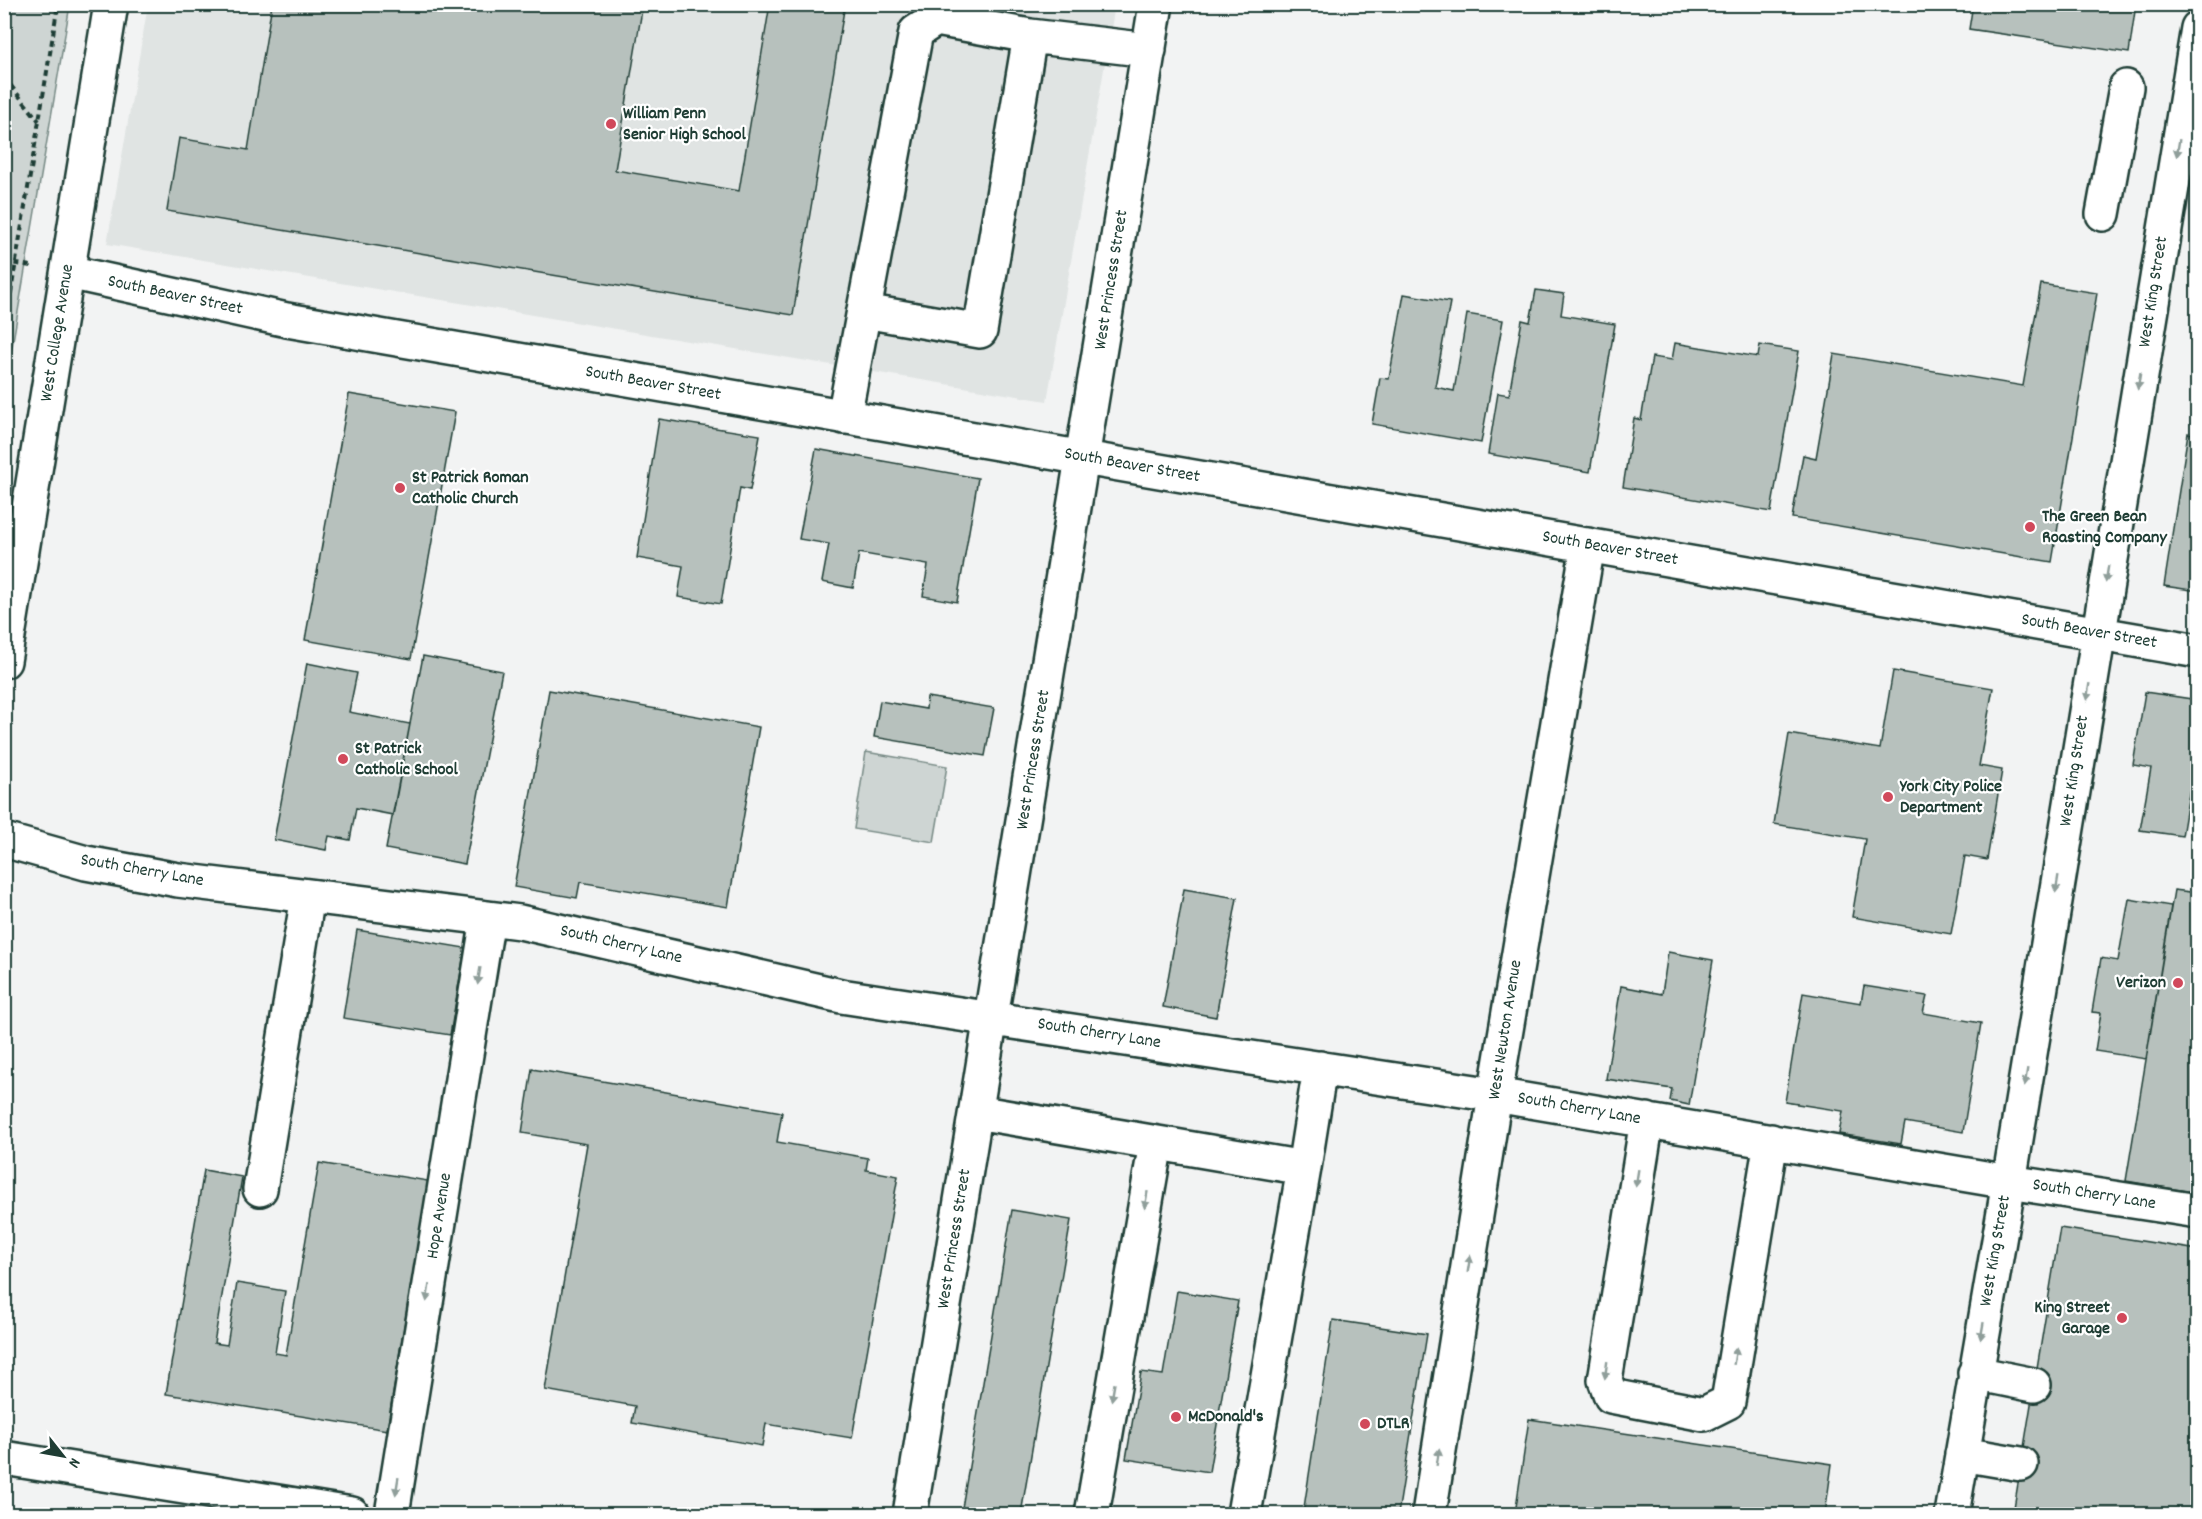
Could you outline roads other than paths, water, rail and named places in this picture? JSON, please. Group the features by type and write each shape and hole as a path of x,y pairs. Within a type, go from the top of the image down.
{"street":[{"name":"West College Avenue","path":"4,661 111,4"},
{"name":"West Princess Street","path":"910,1515 1156,4"},
{"path":"844,417 916,33 936,19 1030,36 1149,50"},
{"name":"West King Street","path":"1952,1515 2009,1182 2198,28"},
{"path":"864,311 980,331 1030,36"},
{"path":"2103,214 2126,87"},
{"name":"South Beaver Street","path":"68,272 287,320 2198,651"},
{"name":"West Newton Avenue","path":"1429,1515 1496,1095 1588,545"},
{"name":"South Cherry Lane","path":"4,840 86,863 167,878 520,922 841,996 992,1017 1496,1095 2009,1182 2198,1211"},
{"path":"260,1189 308,896"},
{"name":"Hope Avenue","path":"392,1515 488,918"},
{"path":"1244,1515 1320,1068"},
{"path":"976,1112 1304,1168"},
{"path":"1647,1120 1605,1380 1611,1396 1704,1414 1728,1402 1771,1141"},
{"path":"1092,1515 1156,1143"},
{"path":"1975,1373 2034,1385"},
{"path":"1962,1454 2021,1464"},
{"path":"4,1458 352,1515"}],"place":[{"name":"William Penn Senior High School","path":"611,124"},
{"name":"St Patrick Roman Catholic Church","path":"400,488"},
{"name":"The Green Bean Roasting Company","path":"2030,527"},
{"name":"St Patrick Catholic School","path":"343,759"},
{"name":"York City Police Department","path":"1888,797"},
{"name":"Verizon","path":"2178,983"},
{"name":"King Street Garage","path":"2122,1318"},
{"name":"McDonald's","path":"1176,1417"},
{"name":"DTLR","path":"1365,1424"}]}
